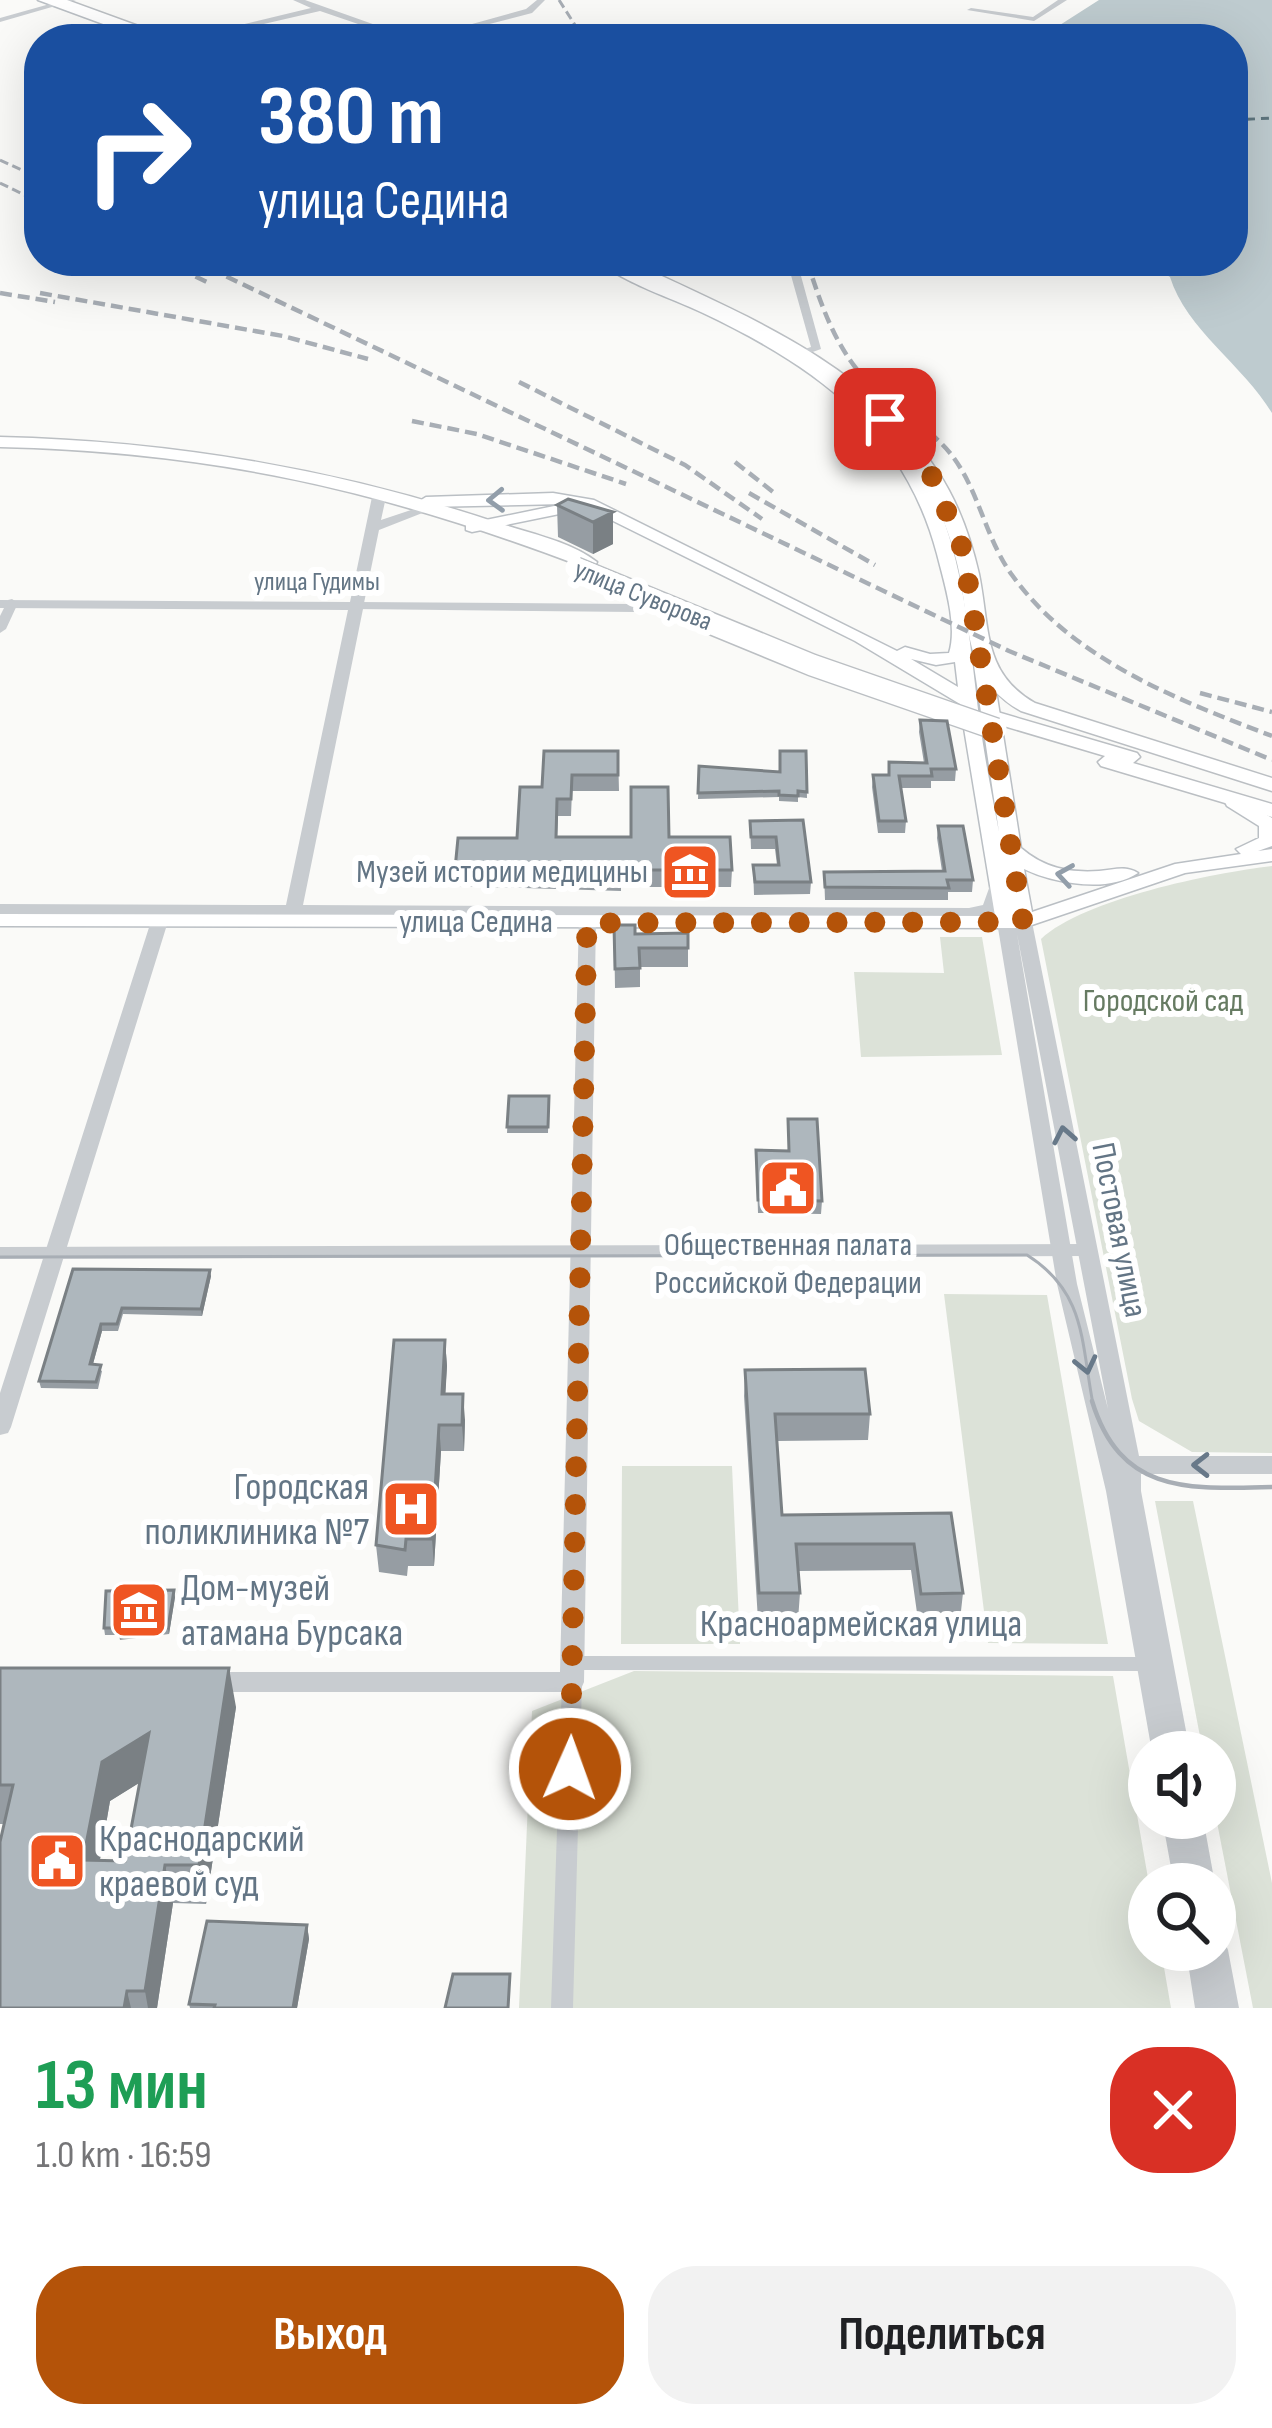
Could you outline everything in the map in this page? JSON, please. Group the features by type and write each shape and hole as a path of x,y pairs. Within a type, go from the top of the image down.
{"main road":[{"path":"58,1 116,24"},
{"path":"58,1 125,24"},
{"name":"Постовая улица","path":"634,276 799,355 875,424 921,484 947,550 999,880 1015,922"},
{"path":"647,276 799,355 885,419 938,486 967,563 982,659 998,687 1013,700 1272,785"},
{"name":"улица Суворова","path":"0,445 220,465 383,494 582,565 897,696 1202,785 1272,799"},
{"path":"424,506 568,503"},
{"path":"481,526 568,503"},
{"name":"улица Суворова","path":"568,503 632,524 861,638"},
{"path":"527,538 529,525 547,512"},
{"name":"улица Суворова","path":"481,526 527,538 582,565"},
{"path":"861,638 934,660 956,656 963,639"},
{"path":"861,638 968,701"},
{"name":"Постовая улица","path":"982,659 1011,849 1015,922"},
{"name":"улица Суворова","path":"1202,785 1223,797 1272,811"},
{"path":"1011,849 1034,869 1088,879 1268,841 1268,820 1223,797"},
{"name":"улица Седина","path":"0,920 292,915 1015,922 1182,868 1272,855"}],"street":[{"path":"297,0 367,24"},
{"path":"479,24 529,11 541,0"},
{"path":"971,10 1034,20 1063,0"},
{"path":"0,20 58,1"},
{"path":"252,24 321,8"},
{"path":"796,276 816,349 799,355"},
{"path":"292,915 383,494"},
{"path":"374,527 424,506"},
{"path":"0,629 6,603"},
{"name":"улица Гудимы","path":"6,603 634,608"},
{"name":"улица Седина","path":"588,917 977,913 993,905 999,880"},
{"name":"улица Седина","path":"0,908 161,915"},
{"path":"0,1427 161,915"},
{"path":"562,2008 588,917"},
{"name":"Постовая улица","path":"1015,922 1130,1465 1130,1491 1174,1731"},
{"name":"Постовая улица","path":"1015,922 1062,1250 1117,1491 1159,1731"},
{"path":"0,1253 1087,1250"},
{"path":"1130,1465 1272,1465"},
{"name":"Красноармейская улица","path":"188,1682 1148,1664"},
{"path":"1203,1971 1209,2008"},
{"path":"1218,1971 1225,2008"}],"green space":[{"name":"Городской сад","path":"1272,866 1272,1453 1192,1452 1139,1421 1132,1399 1041,939 1117,900"},
{"path":"940,937 982,937 1002,1055 861,1057 854,972 944,973"},
{"path":"944,1294 1047,1295 1108,1644 988,1643"},
{"path":"622,1466 732,1466 740,1644 621,1644"},
{"path":"1155,1501 1193,1501 1272,1883 1272,2008 1253,2008 1236,1920 1236,1863 1225,1863 1220,1839 1236,1839 1236,1731 1199,1731"},
{"path":"634,1671 1113,1676 1128,1763 1128,1839 1141,1839 1145,1863 1128,1863 1128,1971 1165,1971 1171,2008 519,2008 532,1711"}],"shaded area":[{"path":"1099,0 1272,0 1272,413 1189,313 1168,276 1248,276 1248,24 1061,24"}],"building":[{"path":"568,499 613,512 593,522 557,505"},
{"path":"920,720 947,721 956,769 931,769 932,776 899,776 906,821 879,821 873,775 889,775 889,762 927,763"},
{"path":"544,751 618,751 618,775 572,775 571,799 557,799 556,837 631,837 631,787 668,787 669,837 730,837 732,870 620,870 620,874 455,869 458,838 517,838 520,787 542,787"},
{"path":"780,751 806,751 807,792 798,791 798,796 779,795 779,791 698,793 699,766 780,772"},
{"path":"803,820 811,882 755,882 753,865 779,865 776,837 751,837 750,821"},
{"path":"938,826 963,826 973,880 947,880 949,888 825,887 824,872 945,871"},
{"path":"614,925 635,925 635,934 688,933 688,948 639,948 640,968 615,969"},
{"path":"509,1096 549,1096 548,1127 507,1127"},
{"name":"Общественная палата Российской Федерации","path":"788,1119 817,1119 822,1201 758,1200 756,1150 789,1151"},
{"path":"73,1269 210,1270 201,1309 122,1308 117,1324 101,1324 90,1364 101,1365 96,1382 39,1381"},
{"name":"Городская поликлиника №7","path":"394,1340 445,1340 442,1394 463,1394 462,1425 439,1425 432,1539 406,1539 405,1550 376,1545"},
{"path":"865,1369 870,1414 775,1414 782,1515 951,1513 963,1593 921,1594 914,1544 796,1544 800,1593 759,1593 745,1370"},
{"name":"Дом-музей атамана Бурсака","path":"174,1590 168,1628 118,1634 120,1628 104,1628 106,1591"},
{"name":"Краснодарский краевой суд","path":"0,1668 229,1668 199,1865 165,1865 145,1991 127,1991 124,2008 0,2008 0,1842 13,1785 0,1785","holes":["149,1733 125,1861 83,1860 102,1762"]},
{"path":"207,1921 307,1925 293,2008 189,2004"},
{"path":"453,1974 510,1974 508,2008 445,2008"}],"ferry route":[{"path":"1248,119 1272,118"}],"tram line":[{"path":"0,1257 1027,1255 1061,1285 1071,1302 1093,1403"},
{"path":"1093,1403 1105,1432 1140,1470 1186,1485 1272,1487"}],"railway":[{"path":"559,0 574,24"},
{"path":"0,160 24,171"},
{"path":"0,183 24,195"},
{"path":"194,276 207,282"},
{"path":"225,276 1009,651 1272,760"},
{"path":"812,276 843,350 866,380 950,453 1003,561 1037,605 1065,631 1130,674 1272,736"},
{"path":"0,293 55,302"},
{"path":"40,293 283,336 368,359"},
{"path":"519,382 685,465 762,519"},
{"path":"412,421 477,434 626,484"},
{"path":"735,462 777,495"},
{"path":"749,493 875,565"},
{"path":"1200,693 1272,712"}],"place":[{"name":"Музей истории медицины","path":"690,872"},
{"name":"Общественная палата Российской Федерации","path":"788,1188"},
{"name":"Городская поликлиника №7","path":"411,1509"},
{"name":"Дом-музей атамана Бурсака","path":"139,1610"},
{"name":"Краснодарский краевой суд","path":"57,1861"}],"route":[{"path":"570,1769 587,923 1023,922 963,550 930,472 885,419"}]}
